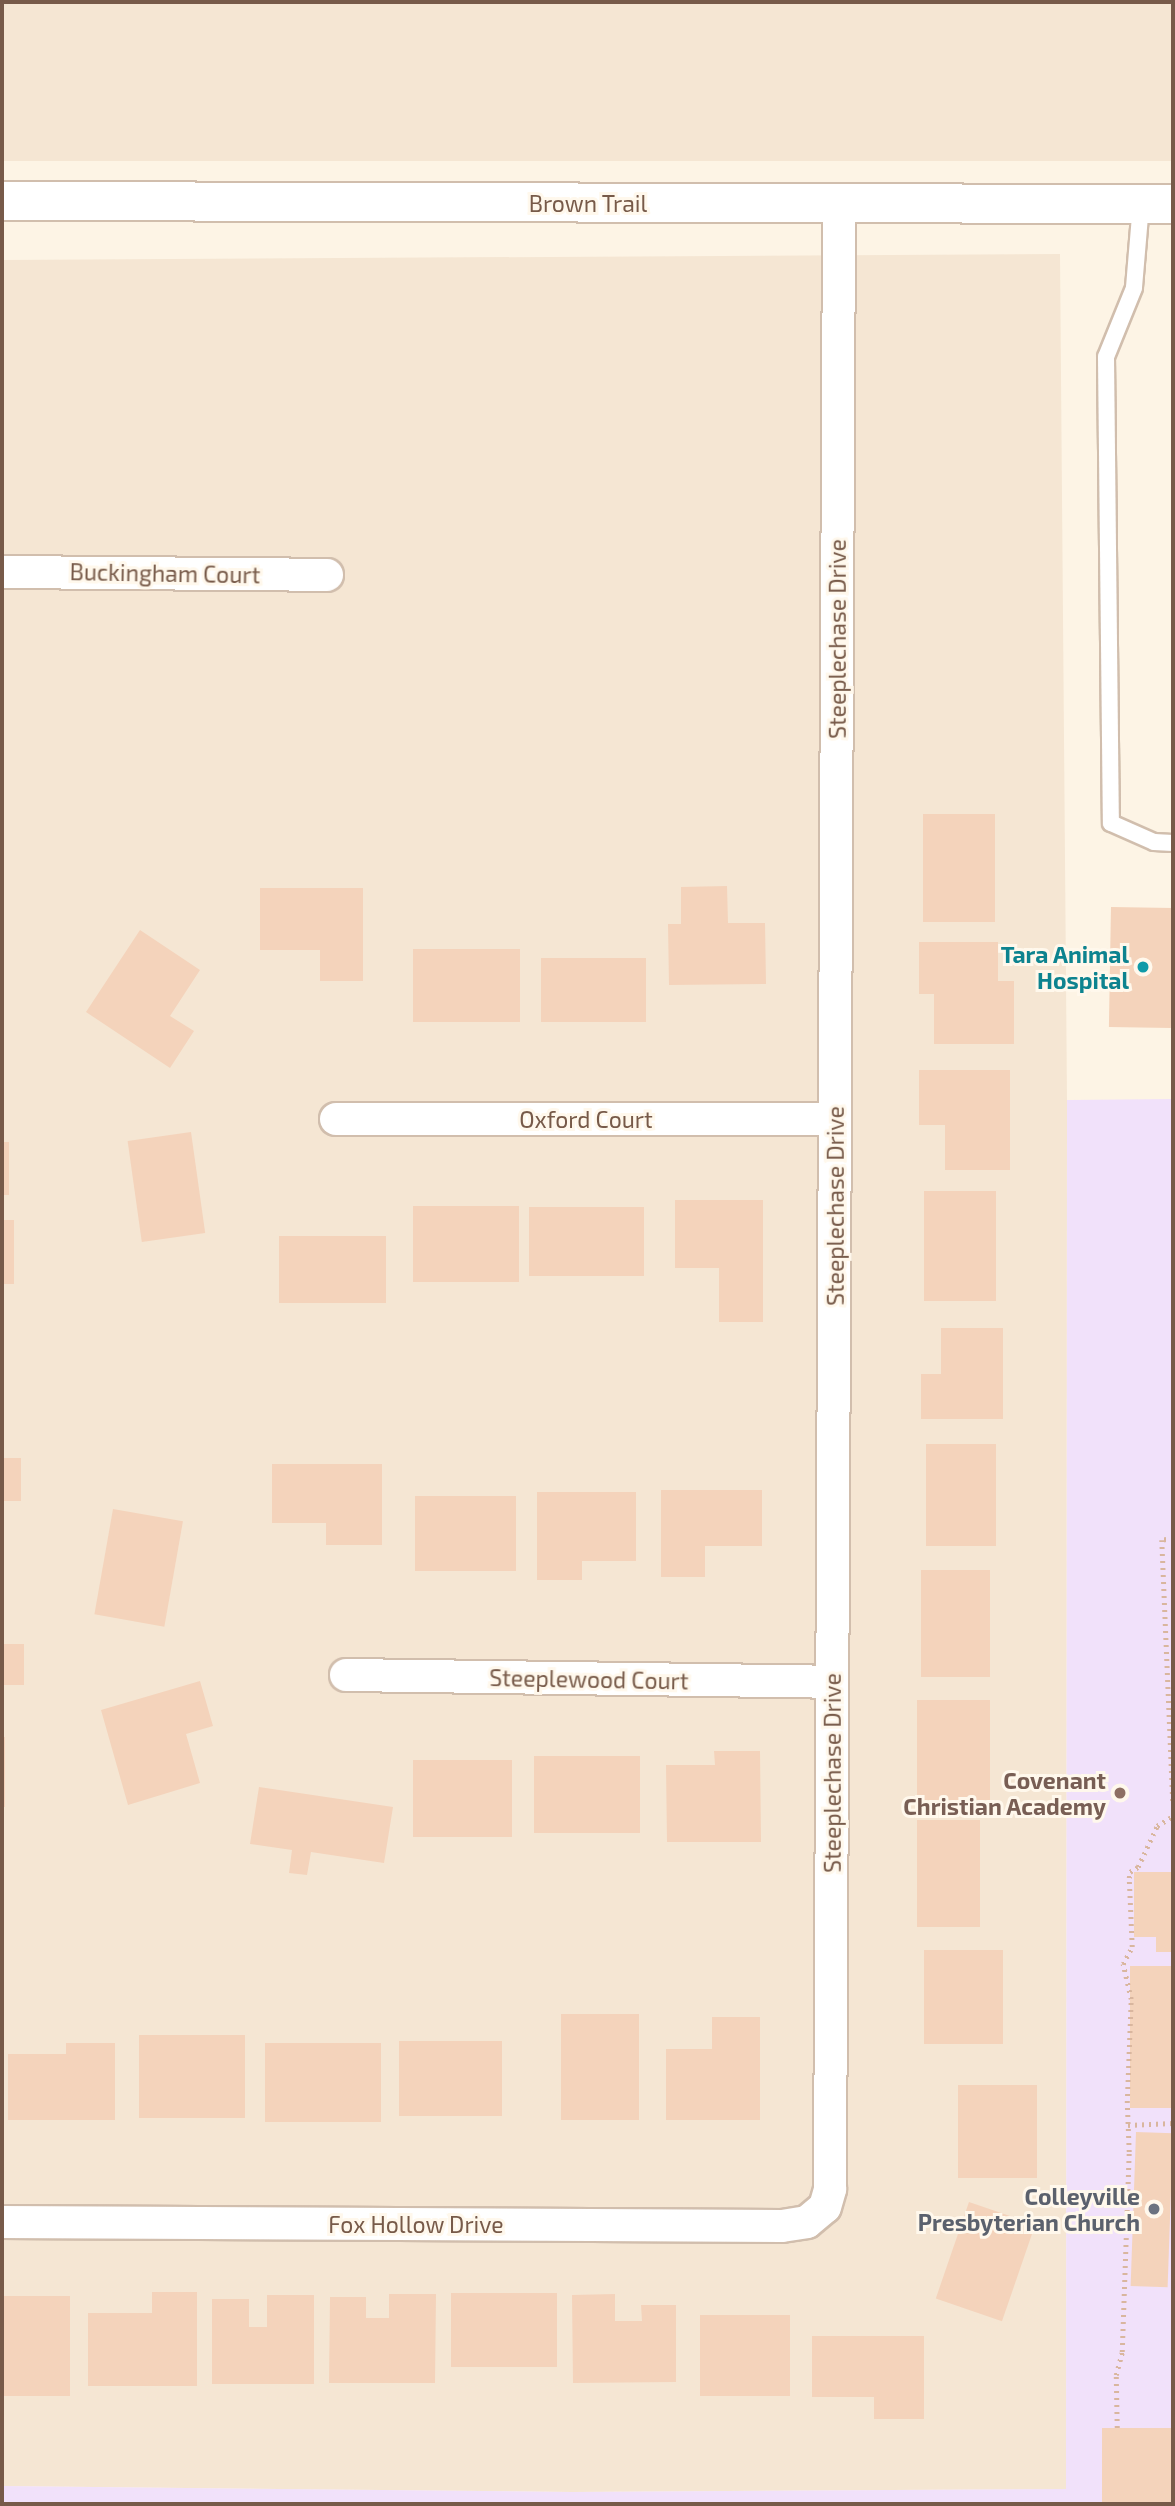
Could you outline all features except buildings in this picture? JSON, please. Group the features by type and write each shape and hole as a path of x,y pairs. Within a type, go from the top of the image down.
{"street":[{"name":"Brown Trail","path":"2,201 1157,204"},
{"name":"Steeplechase Drive","path":"825,2207 831,2189 839,204"},
{"name":"Buckingham Court","path":"2,572 327,575"},
{"name":"Oxford Court","path":"336,1119 835,1119"},
{"name":"Steeplewood Court","path":"346,1675 832,1682"},
{"name":"Fox Hollow Drive","path":"2,2222 782,2226 807,2222 825,2207"}],"lane":[{"path":"1157,204 1134,288 1106,357 1111,823 1154,842 1173,842"}],"path":[{"path":"1173,1539 1163,1540 1173,1802"},
{"path":"1117,2428 1116,2375 1122,2352 1131,1999 1123,1964 1132,1947 1130,1872 1138,1867 1157,1826 1173,1815"},
{"path":"1128,2125 1173,2123"}],"shaded area":[{"path":"2,2 1173,2 1173,161 2,161"},
{"path":"1060,254 1067,1100 1066,2489 572,2492 2,2486 2,260"},
{"name":"Covenant Christian Academy","path":"1173,1099 1173,2504 2,2504 2,2486 572,2492 1066,2489 1067,1100"}],"place":[{"name":"Tara Animal Hospital","path":"1143,967"},
{"name":"Covenant Christian Academy","path":"1120,1793"},
{"name":"Colleyville Presbyterian Church","path":"1154,2209"}]}
